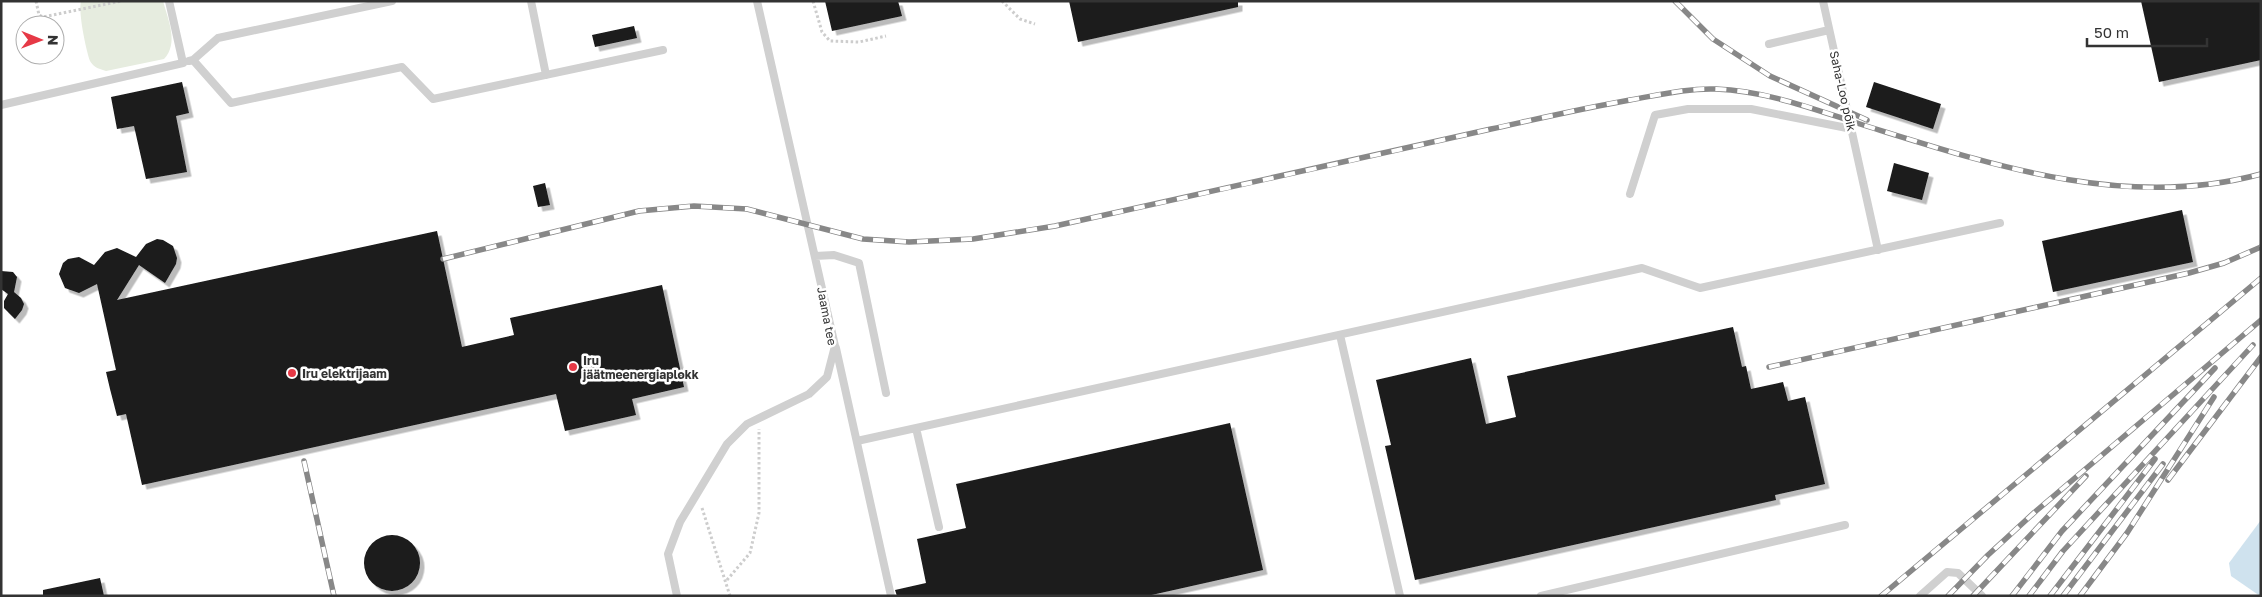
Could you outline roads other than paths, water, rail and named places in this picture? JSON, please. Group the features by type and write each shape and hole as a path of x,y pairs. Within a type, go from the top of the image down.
{"lane":[{"path":"169,1 183,63"},
{"path":"1,105 194,60 218,38 392,1"},
{"path":"531,1 546,75"},
{"name":"Jaama tee","path":"677,596 668,554 680,522 727,444 747,424 810,394 827,376 835,346 756,1"},
{"name":"Saha-Loo põik","path":"1823,1 1878,250"},
{"path":"1768,44 1829,30"},
{"path":"194,60 231,103 402,67 433,99 663,50"},
{"path":"1630,194 1655,115 1688,109 1751,109 1852,129"},
{"path":"857,441 1642,268 1700,288 2000,223"},
{"path":"814,256 834,255 859,263 886,393"},
{"path":"1340,335 1400,596"},
{"path":"835,346 891,596"},
{"path":"916,428 939,527"},
{"path":"1541,596 1845,525"},
{"path":"1920,596 1947,572 1958,573 1982,596"}],"water":[{"path":"2261,520 2260,596 2231,576 2229,563"}],"railway":[{"path":"1675,1 1713,39 1770,76 1867,120"},
{"path":"443,259 639,211 694,206 747,209 863,239 909,242 973,239 1055,226 1578,110 1673,92 1705,89 1735,90 1772,97 1958,154 2058,178 2108,185 2159,187 2210,184 2261,174"},
{"path":"1769,367 2189,273 2224,263 2261,247"},
{"path":"1881,596 2261,278"},
{"path":"1948,596 1988,555 2036,511 2261,320"},
{"path":"2029,596 2063,551 2253,345"},
{"path":"2168,480 2261,357"},
{"path":"2012,596 2062,531 2215,368"},
{"path":"2080,596 2127,533 2214,397"},
{"path":"2050,596 2155,459"},
{"path":"304,461 334,596"},
{"path":"2063,596 2163,464"},
{"path":"1973,596 2086,476"}],"place":[{"name":"Iru jäätmeenergiaplokk","path":"573,367"},
{"name":"Iru elektrijaam","path":"292,373"}]}
